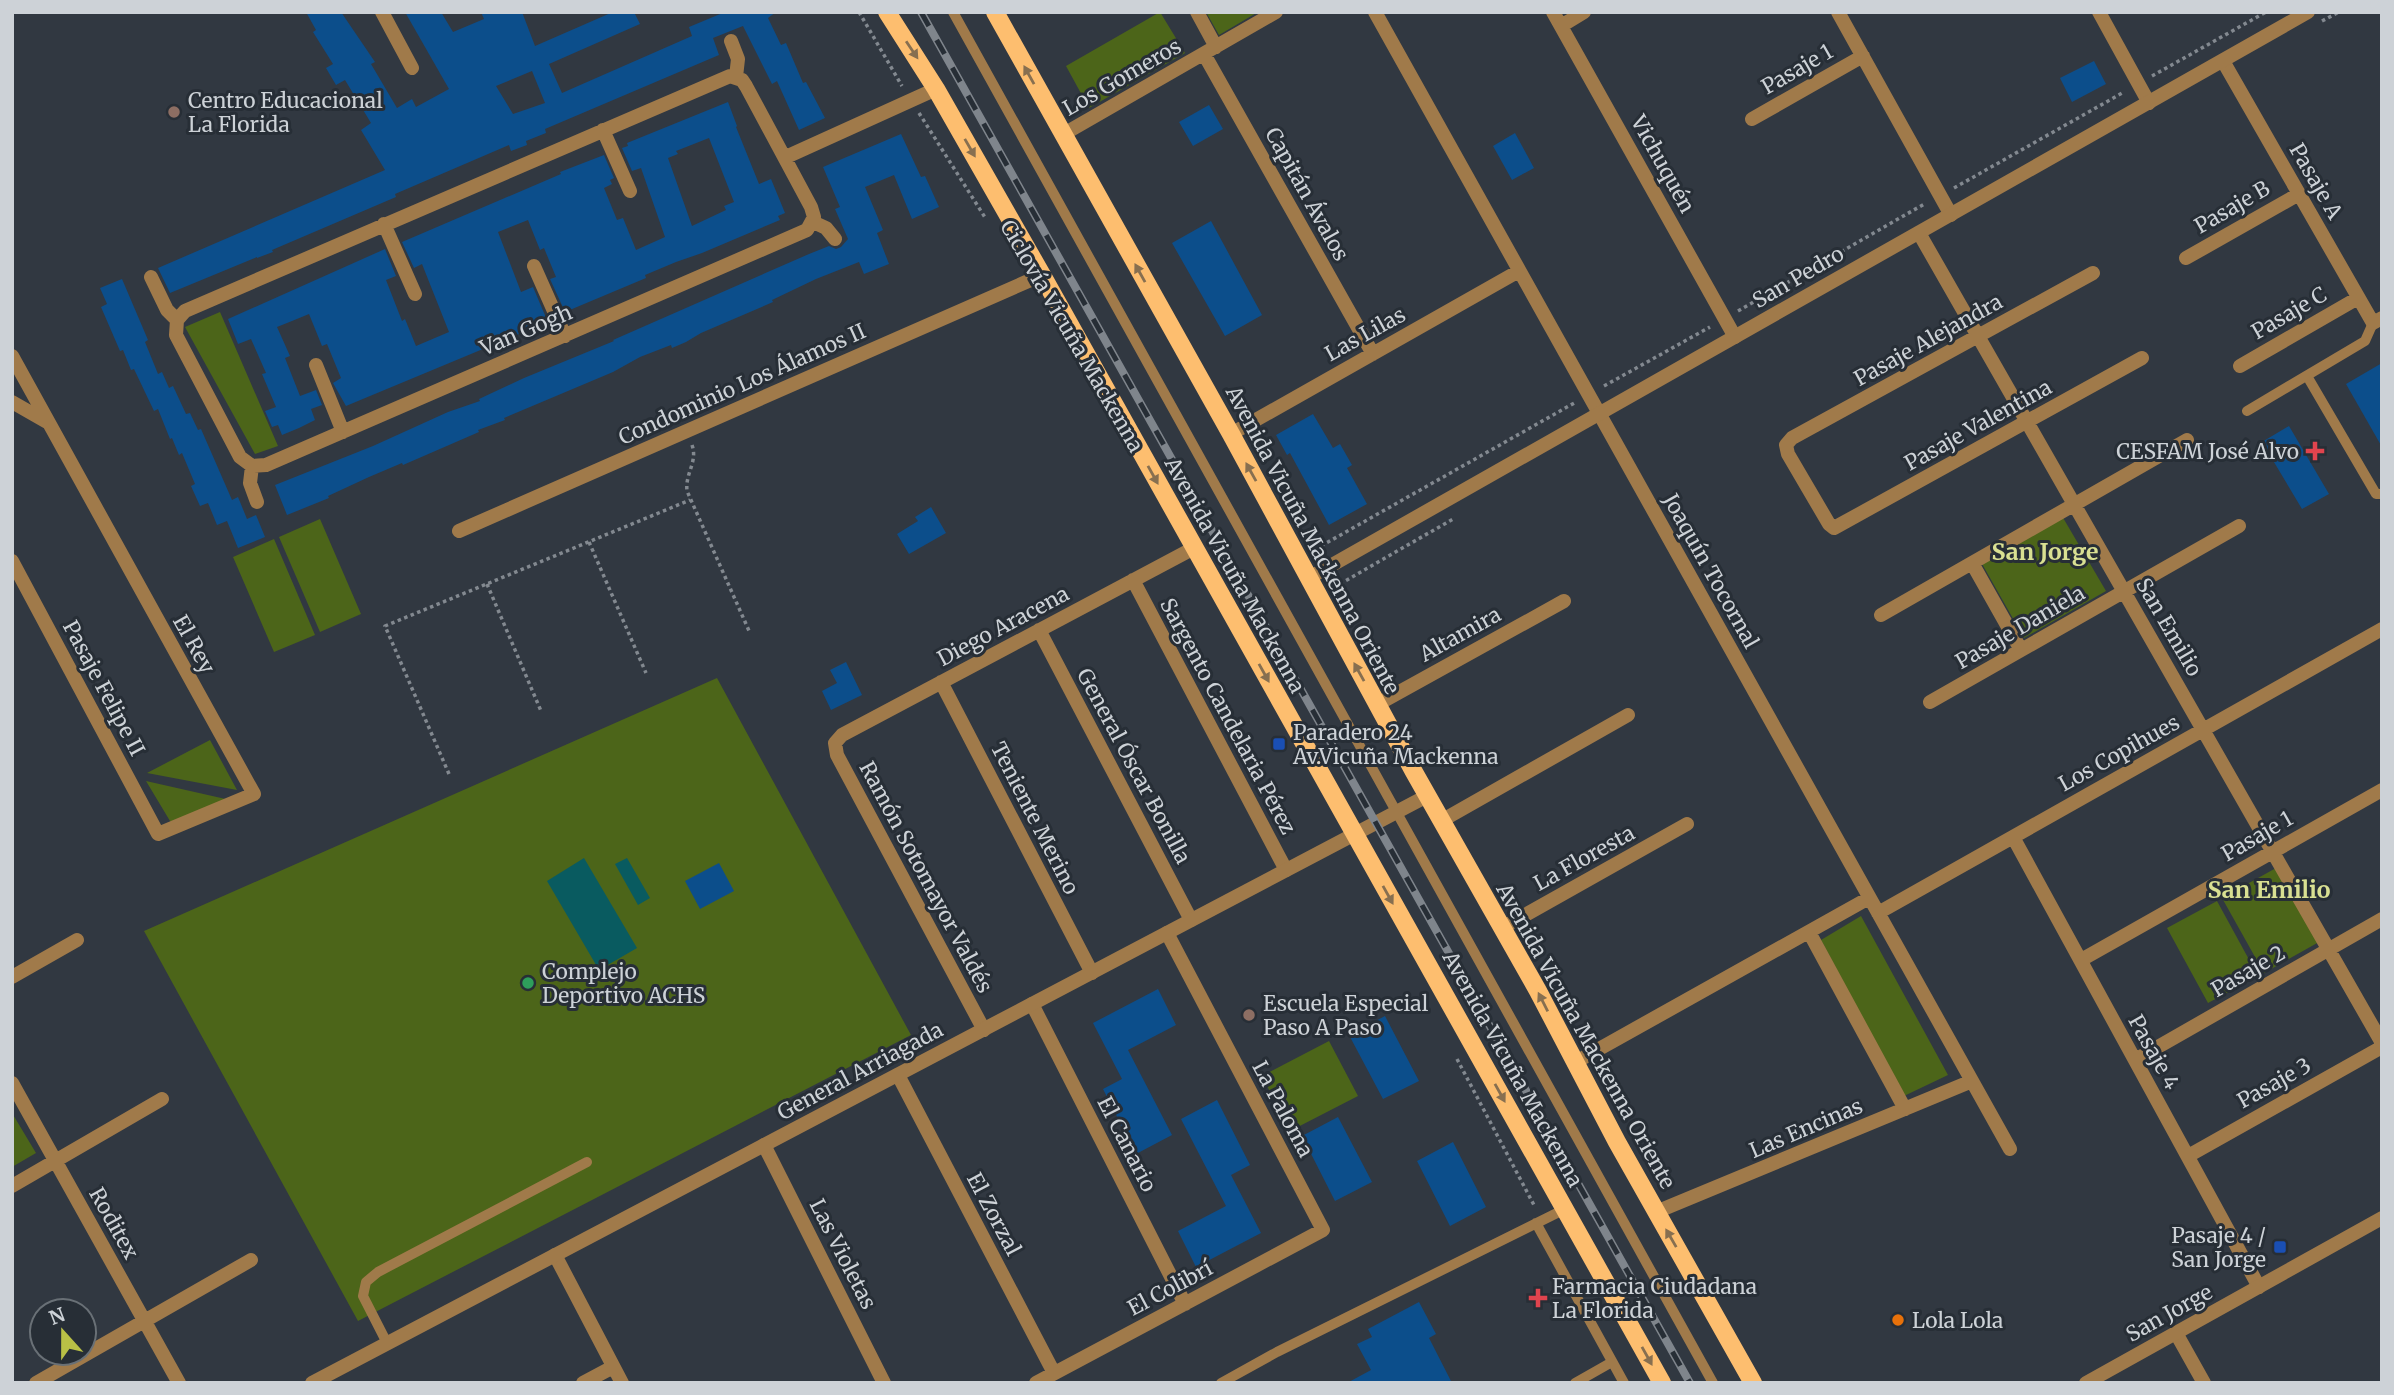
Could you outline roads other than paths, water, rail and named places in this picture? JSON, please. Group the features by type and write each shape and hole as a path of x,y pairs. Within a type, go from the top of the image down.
{"main road":[{"name":"Avenida Vicuña Mackenna","path":"887,12 936,89 1042,275 1662,1383"},
{"name":"Avenida Vicuña Mackenna Oriente","path":"995,12 1231,434 1376,705 1753,1383"}],"street":[{"path":"382,12 412,68"},
{"name":"Capitán Ávalos","path":"1197,12 1210,50 1373,354"},
{"name":"Los Gomeros","path":"1062,135 1276,12"},
{"name":"Joaquín Tocornal","path":"1375,12 2010,1149"},
{"name":"Vichuquén","path":"1553,12 1735,337"},
{"path":"1561,26 1584,12"},
{"path":"1839,12 1951,215"},
{"path":"2099,12 2149,103"},
{"name":"San Pedro","path":"1309,578 2308,12"},
{"path":"732,41 738,59 736,77"},
{"name":"Pasaje 1","path":"1752,119 1863,56"},
{"name":"Pasaje A","path":"2223,61 2358,298 2377,321"},
{"path":"257,502 250,483 252,466 240,457 176,335 177,320 185,311 723,77 736,77 746,86 786,157 813,212 813,222 826,228 835,239"},
{"path":"786,157 936,89"},
{"path":"603,130 630,191"},
{"name":"Pasaje B","path":"2186,258 2299,194"},
{"name":"Van Gogh","path":"252,466 267,465 803,233 813,222"},
{"path":"384,225 415,294"},
{"name":"San Emilio","path":"1919,233 2382,1045"},
{"path":"534,266 565,336"},
{"name":"Las Lilas","path":"1231,434 1519,271"},
{"name":"Pasaje Alejandra","path":"1834,528 1829,524 1788,454 1786,445 1792,438 2093,273"},
{"name":"Condominio Los Álamos II","path":"459,531 1042,275"},
{"path":"151,276 167,310 177,320"},
{"name":"Pasaje C","path":"2240,366 2358,298"},
{"name":"El Rey","path":"12,356 254,794 158,834"},
{"name":"Pasaje Valentina","path":"1834,528 2141,358"},
{"path":"316,365 343,432"},
{"path":"12,402 48,423"},
{"path":"1881,615 2187,440"},
{"name":"Pasaje Daniela","path":"1930,702 2239,526"},
{"name":"Diego Aracena","path":"835,743 842,735 1194,548"},
{"name":"Pasaje Felipe II","path":"12,561 158,834"},
{"path":"1972,563 2021,650"},
{"name":"Sargento Candelaria Pérez","path":"1133,580 1286,870"},
{"name":"Altamira","path":"1376,705 1564,601"},
{"name":"General Óscar Bonilla","path":"1039,630 1191,920"},
{"name":"Los Copihues","path":"1878,913 2380,634"},
{"name":"Teniente Merino","path":"941,682 1092,972"},
{"path":"1441,821 1628,715"},
{"name":"Ramón Sotomayor Valdés","path":"835,743 837,755 984,1030"},
{"name":"Pasaje 1","path":"2081,960 2382,790"},
{"name":"General Arriagada","path":"313,1383 1427,796"},
{"name":"La Floresta","path":"1502,928 1687,824"},
{"name":"Pasaje 4","path":"2013,837 2259,1287"},
{"path":"1574,1063 1869,898"},
{"name":"Pasaje 2","path":"2135,1060 2382,919"},
{"path":"1809,932 1905,1109"},
{"name":"La Paloma","path":"1167,933 1323,1230"},
{"path":"12,977 77,940"},
{"name":"El Canario","path":"1032,1004 1185,1304"},
{"name":"Pasaje 3","path":"2188,1156 2382,1045"},
{"name":"El Zorzal","path":"898,1075 1054,1373"},
{"name":"Las Encinas","path":"1656,1212 1972,1081"},
{"name":"Roditex","path":"12,1083 179,1383"},
{"path":"12,1186 162,1099"},
{"name":"Las Violetas","path":"764,1145 884,1383"},
{"name":"San Jorge","path":"2086,1383 2381,1219"},
{"name":"El Colibrí","path":"1036,1383 1323,1230"},
{"path":"555,1255 622,1383"},
{"path":"36,1383 251,1260"},
{"path":"2176,1333 2204,1383"},
{"path":"583,1383 613,1367"}],"lane":[{"path":"953,12 1713,1383"},
{"path":"2247,411 2365,341 2377,321"},
{"path":"2307,376 2376,494 2382,494"},
{"path":"387,1343 363,1296 366,1282 378,1272 587,1162"},
{"path":"1221,1383 1277,1352 1565,1209"},
{"path":"1534,1224 1624,1383"},
{"path":"1575,1383 1612,1362"}],"water":[{"path":"584,858 637,948 599,970 547,881"},
{"path":"627,858 650,898 638,905 615,864"}],"railway":[{"path":"921,12 1690,1383"}],"place":[{"name":"Centro Educacional La Florida","path":"174,112"},
{"name":"CESFAM José Alvo","path":"2315,451"},
{"name":"Paradero 24 Av.Vicuña Mackenna","path":"1279,744"},
{"name":"Complejo Deportivo ACHS","path":"528,983"},
{"name":"Escuela Especial Paso A Paso","path":"1249,1015"},
{"name":"Pasaje 4 / San Jorge","path":"2280,1247"},
{"name":"Farmacia Ciudadana La Florida","path":"1538,1298"},
{"name":"Lola Lola","path":"1898,1320"}],"district":[{"name":"San Jorge","path":"2045,551"},
{"name":"San Emilio","path":"2269,889"}]}
